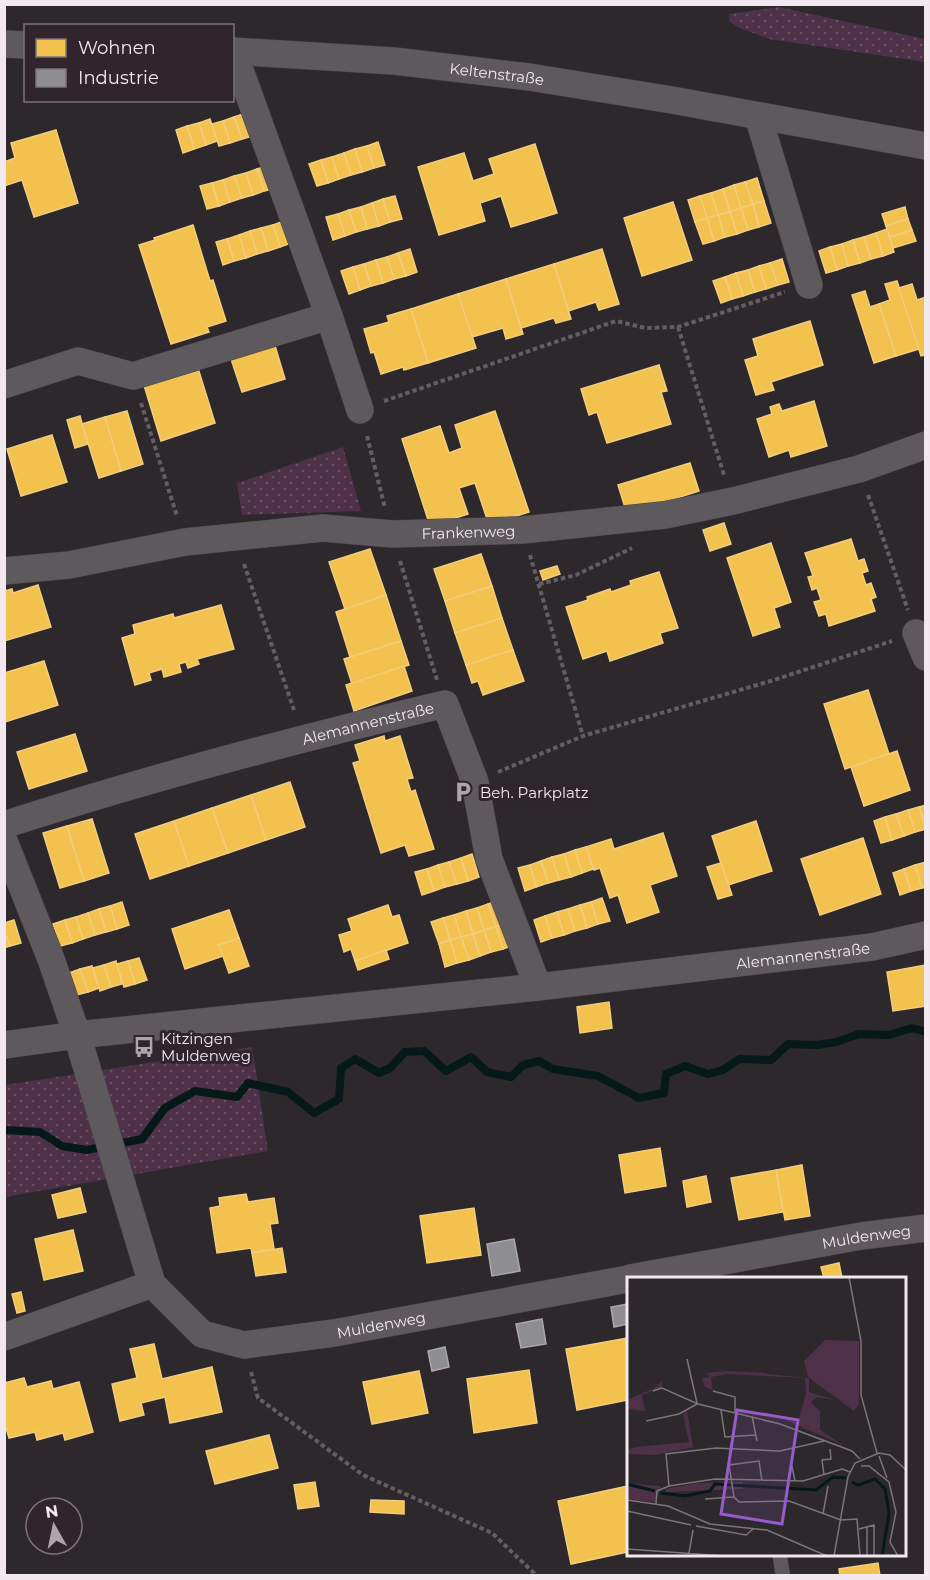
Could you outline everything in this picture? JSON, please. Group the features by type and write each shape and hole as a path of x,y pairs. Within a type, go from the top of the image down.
{"street":[{"path":"4,44 24,45"},
{"name":"Keltenstraße","path":"234,51 394,61 529,77 672,99 926,146"},
{"path":"234,54 329,316 360,410"},
{"path":"758,116 809,285"},
{"path":"4,385 78,361 133,376 329,316"},
{"name":"Frankenweg","path":"4,571 69,565 185,542 323,528 392,534 523,530 665,515 733,501 859,468 926,445"},
{"name":"Alemannenstraße","path":"4,825 97,795 369,722 445,704 475,782 489,859 538,987"},
{"path":"4,841 51,959 77,1035"},
{"name":"Alemannenstraße","path":"4,1045 77,1035 538,987 872,947 926,935"},
{"name":"Muldenweg","path":"77,1035 152,1284 202,1334 244,1345 334,1333 627,1279"},
{"name":"Muldenweg","path":"640,1277 861,1236 926,1228"},
{"path":"4,1337 152,1284"}],"lane":[{"path":"780,1557 783,1575"}],"path":[{"path":"445,704 392,534 360,410 616,321 645,328 678,327 809,285"},
{"path":"678,327 733,501"},
{"path":"133,376 185,542"},
{"path":"475,782 583,736 774,680 921,645 859,468"},
{"path":"523,530 583,736"},
{"path":"235,537 304,739"},
{"path":"539,584 576,575 633,547"},
{"path":"244,1345 258,1398 363,1475 492,1533 535,1575"}],"shaded area":[{"path":"779,7 925,39 925,62 769,39 730,22 729,14"},
{"path":"343,447 361,511 242,515 237,483"},
{"path":"252,1047 268,1151 5,1197 5,1085"}],"building: Wohnen":[{"path":"246,113 253,136 242,139 234,117"},
{"path":"234,117 242,139 230,143 223,121"},
{"path":"210,119 217,141 206,145 199,123"},
{"path":"223,121 230,143 219,146 212,124"},
{"path":"199,123 206,145 194,149 187,126"},
{"path":"187,126 194,149 183,153 176,130"},
{"path":"56,130 78,203 34,217 22,180 4,186 4,162 15,158 11,143"},
{"path":"378,142 385,165 374,168 367,146"},
{"path":"535,144 557,213 511,227 501,196 480,203 485,221 439,235 418,167 464,153 473,181 494,174 489,159"},
{"path":"367,146 374,168 362,172 355,149"},
{"path":"355,149 362,172 351,175 344,153"},
{"path":"344,153 351,175 339,179 332,157"},
{"path":"332,157 339,179 328,183 321,160"},
{"path":"321,160 328,183 317,186 309,164"},
{"path":"269,165 276,188 264,191 257,169"},
{"path":"257,169 264,191 253,195 246,173"},
{"path":"246,173 253,195 242,198 234,176"},
{"path":"234,176 242,198 230,202 223,180"},
{"path":"757,178 764,201 753,204 745,182"},
{"path":"223,180 230,202 219,206 212,183"},
{"path":"745,182 753,204 741,208 734,185"},
{"path":"212,183 219,206 207,209 200,186"},
{"path":"734,185 741,208 730,212 723,189"},
{"path":"723,189 730,212 718,215 711,193"},
{"path":"711,193 718,215 707,218 700,196"},
{"path":"395,196 402,219 390,222 383,199"},
{"path":"700,196 707,218 695,222 688,200"},
{"path":"383,199 390,222 379,226 372,203"},
{"path":"764,201 771,223 759,227 753,204"},
{"path":"673,202 692,260 642,276 624,218"},
{"path":"372,203 379,226 367,229 361,207"},
{"path":"753,204 759,227 748,230 741,208"},
{"path":"361,207 367,229 356,232 349,210"},
{"path":"905,207 908,219 886,226 882,214"},
{"path":"741,208 748,230 737,234 730,212"},
{"path":"349,210 356,232 345,236 338,214"},
{"path":"730,212 737,234 725,237 718,215"},
{"path":"338,214 345,236 333,240 326,217"},
{"path":"718,215 725,237 714,241 707,218"},
{"path":"707,218 714,241 703,244 695,222"},
{"path":"908,219 912,230 890,237 886,226"},
{"path":"284,221 291,243 280,247 273,225"},
{"path":"193,225 210,281 213,280 226,321 207,327 209,332 171,344 139,245"},
{"path":"273,225 280,247 268,251 261,228"},
{"path":"261,228 268,251 257,254 250,231"},
{"path":"887,229 894,252 883,256 876,233"},
{"path":"912,230 916,241 893,248 890,237"},
{"path":"250,231 257,254 246,258 239,235"},
{"path":"876,233 883,256 871,259 864,237"},
{"path":"239,235 246,258 234,261 227,239"},
{"path":"864,237 871,259 860,263 853,240"},
{"path":"227,239 234,261 223,265 216,242"},
{"path":"853,240 860,263 848,266 842,244"},
{"path":"842,244 848,266 837,270 830,247"},
{"path":"830,247 837,270 826,273 819,251"},
{"path":"410,249 417,272 406,276 398,253"},
{"path":"602,249 619,304 599,310 596,302 568,311 554,264"},
{"path":"398,253 406,276 394,279 387,257"},
{"path":"387,257 394,279 383,283 376,260"},
{"path":"782,259 789,282 778,285 770,263"},
{"path":"376,260 383,283 371,286 364,264"},
{"path":"770,263 778,285 766,289 759,266"},
{"path":"364,264 371,286 360,290 353,267"},
{"path":"554,264 571,319 556,323 554,318 521,328 506,279"},
{"path":"759,266 766,289 755,292 748,270"},
{"path":"353,267 360,290 349,294 341,271"},
{"path":"748,270 755,292 743,296 736,273"},
{"path":"736,273 743,296 732,299 725,277"},
{"path":"725,277 732,299 721,303 713,281"},
{"path":"506,279 523,334 506,339 503,328 472,337 458,294"},
{"path":"897,281 919,349 896,356 879,304 890,300 885,284"},
{"path":"912,284 917,300 926,297 926,355 921,356 899,288"},
{"path":"865,291 870,307 879,304 896,356 874,363 852,295"},
{"path":"458,294 476,348 428,363 411,309"},
{"path":"411,309 428,363 404,370 403,367 381,374 374,352 371,353 364,329 389,322 387,316"},
{"path":"810,321 823,365 771,382 774,390 756,395 745,360 758,356 753,339"},
{"path":"273,339 285,379 242,392 229,353"},
{"path":"197,365 215,423 161,441 143,382"},
{"path":"659,365 667,391 661,392 671,424 607,443 597,412 589,415 581,389"},
{"path":"814,401 827,446 791,457 789,450 769,457 757,419 772,414 770,407 779,404 782,411"},
{"path":"127,411 143,464 121,471 105,417"},
{"path":"495,411 529,512 489,525 475,483 459,488 468,514 430,526 402,439 440,426 449,453 462,448 455,425"},
{"path":"80,416 88,444 75,448 67,420"},
{"path":"105,417 121,471 99,478 82,424"},
{"path":"52,435 67,482 21,496 7,449"},
{"path":"690,463 699,491 627,514 618,485"},
{"path":"724,523 731,544 710,551 703,530"},
{"path":"851,539 858,561 864,559 868,571 862,573 866,585 871,583 876,597 871,599 875,611 829,626 826,614 819,616 814,602 821,600 817,588 812,590 808,577 813,576 805,553"},
{"path":"771,543 791,602 774,608 780,627 753,636 727,558"},
{"path":"370,549 386,595 345,609 329,562"},
{"path":"481,554 492,586 445,601 434,569"},
{"path":"557,566 560,574 543,580 540,571"},
{"path":"659,572 678,628 660,633 663,643 610,661 607,651 583,659 566,607 588,600 587,597 610,589 611,592 631,585 630,581"},
{"path":"38,585 51,627 4,641 4,591 12,589 13,593"},
{"path":"492,586 502,618 455,633 445,601"},
{"path":"386,595 401,641 350,657 336,612"},
{"path":"221,605 234,649 197,659 199,664 188,668 186,662 179,664 181,672 164,677 162,669 149,673 151,680 135,685 122,638 135,634 133,625 173,614 174,618"},
{"path":"502,618 513,650 466,665 455,633"},
{"path":"401,641 409,665 352,684 344,659"},
{"path":"513,650 524,681 483,695 478,681 472,683 466,665"},
{"path":"44,661 58,705 5,722 4,673"},
{"path":"404,666 412,691 354,711 346,685"},
{"path":"868,690 889,754 845,769 824,704"},
{"path":"75,734 87,771 29,789 17,752"},
{"path":"384,736 385,741 400,736 413,778 407,779 411,792 415,790 434,849 409,856 405,845 381,853 353,763 360,761 355,745"},
{"path":"897,751 910,790 864,806 851,767"},
{"path":"290,782 305,827 266,840 251,795"},
{"path":"251,795 266,840 228,853 212,808"},
{"path":"926,805 926,827 919,807"},
{"path":"919,807 926,829 915,832 908,810"},
{"path":"212,808 228,853 189,866 174,821"},
{"path":"908,810 915,832 904,836 896,814"},
{"path":"896,814 904,836 892,840 885,817"},
{"path":"885,817 892,840 881,843 874,821"},
{"path":"92,819 109,873 84,881 67,826"},
{"path":"174,821 189,866 150,879 135,834"},
{"path":"756,821 772,871 728,885 712,836"},
{"path":"67,826 84,881 60,888 43,833"},
{"path":"663,833 677,876 650,885 659,912 627,923 618,895 610,898 600,868 594,870 586,847 611,839 614,849"},
{"path":"863,838 881,894 820,915 801,859"},
{"path":"586,847 593,869 582,873 575,850"},
{"path":"575,850 582,873 571,877 564,854"},
{"path":"472,854 479,877 468,881 461,858"},
{"path":"564,854 571,877 559,880 552,857"},
{"path":"552,857 559,880 548,883 541,861"},
{"path":"461,858 468,881 457,884 449,862"},
{"path":"541,861 548,883 536,887 530,865"},
{"path":"449,862 457,884 445,887 438,865"},
{"path":"926,862 926,887 922,888 915,865"},
{"path":"721,863 732,895 718,899 707,867"},
{"path":"438,865 445,887 434,891 427,869"},
{"path":"530,865 536,887 525,891 518,868"},
{"path":"915,865 922,888 911,891 904,869"},
{"path":"427,869 434,891 422,895 415,872"},
{"path":"904,869 911,891 900,895 893,873"},
{"path":"602,898 610,921 598,924 591,902"},
{"path":"500,900 507,923 496,927 488,904"},
{"path":"122,902 129,925 117,929 110,906"},
{"path":"591,902 598,924 587,928 580,905"},
{"path":"488,904 496,927 484,930 477,908"},
{"path":"388,905 392,917 399,915 408,943 355,961 351,949 344,952 339,935 352,931 348,919"},
{"path":"580,905 587,928 575,931 568,909"},
{"path":"110,906 117,929 106,932 99,909"},
{"path":"477,908 484,930 473,934 466,911"},
{"path":"99,909 106,932 95,935 88,913"},
{"path":"568,909 575,931 564,935 557,912"},
{"path":"229,910 239,938 219,945 223,956 185,969 172,929"},
{"path":"466,911 473,934 461,937 454,915"},
{"path":"557,912 564,935 552,938 545,916"},
{"path":"88,913 95,935 83,939 76,917"},
{"path":"454,915 461,937 450,940 443,918"},
{"path":"545,916 552,938 541,942 534,920"},
{"path":"76,917 83,939 72,943 65,920"},
{"path":"443,918 450,940 439,944 431,922"},
{"path":"14,920 21,943 10,946 4,923"},
{"path":"65,920 72,943 60,946 53,924"},
{"path":"507,923 514,945 503,949 496,927"},
{"path":"496,927 503,949 491,952 484,930"},
{"path":"4,930 10,946 4,948"},
{"path":"484,930 491,952 480,956 473,934"},
{"path":"473,934 480,956 469,960 461,937"},
{"path":"461,937 469,960 457,963 450,940"},
{"path":"239,938 249,966 229,973 219,945"},
{"path":"450,940 457,963 445,967 439,944"},
{"path":"386,950 389,959 358,970 355,961"},
{"path":"139,958 147,980 135,984 128,961"},
{"path":"116,961 122,984 111,987 104,965"},
{"path":"128,961 135,984 124,987 117,964"},
{"path":"104,965 111,987 100,991 93,968"},
{"path":"926,965 926,1006 893,1011 887,972"},
{"path":"92,966 99,988 88,992 80,969"},
{"path":"80,969 88,992 76,995 69,973"},
{"path":"609,1002 612,1028 580,1033 577,1007"},
{"path":"660,1148 666,1186 625,1193 619,1155"},
{"path":"802,1165 810,1216 785,1220 776,1170"},
{"path":"776,1170 783,1212 739,1220 731,1178"},
{"path":"706,1176 711,1202 687,1207 683,1181"},
{"path":"80,1188 86,1212 58,1218 52,1195"},
{"path":"246,1194 248,1202 274,1198 278,1223 270,1224 274,1249 252,1253 251,1248 217,1253 210,1208 220,1206 219,1198"},
{"path":"474,1208 481,1255 427,1263 420,1216"},
{"path":"73,1230 83,1271 44,1280 35,1239"},
{"path":"282,1248 286,1272 256,1276 252,1253"},
{"path":"839,1263 842,1277 824,1277 821,1267"},
{"path":"21,1292 25,1311 17,1313 12,1294"},
{"path":"627,1338 627,1400 577,1410 566,1349"},
{"path":"154,1344 162,1379 212,1367 222,1412 170,1423 165,1397 141,1403 144,1415 120,1421 112,1384 137,1378 130,1349"},
{"path":"529,1370 537,1423 474,1433 467,1379"},
{"path":"419,1371 428,1413 372,1424 363,1382"},
{"path":"24,1378 27,1387 51,1381 53,1389 79,1382 93,1432 65,1440 63,1433 37,1440 35,1432 9,1438 4,1421 4,1383"},
{"path":"269,1435 278,1468 215,1484 206,1451"},
{"path":"315,1482 319,1506 298,1509 294,1485"},
{"path":"627,1486 627,1552 571,1564 558,1501"},
{"path":"371,1500 404,1501 404,1514 370,1512"},
{"path":"878,1563 880,1576 840,1576 839,1569"}],"building: Industrie":[{"path":"514,1239 520,1271 492,1276 487,1244"},
{"path":"627,1304 627,1324 614,1327 611,1307"},
{"path":"542,1319 546,1344 521,1348 516,1324"},
{"path":"445,1347 449,1367 432,1371 428,1351"}],"waterway":[{"path":"4,1130 40,1132 62,1146 87,1150 142,1139 165,1108 195,1091 237,1097 248,1083 288,1092 314,1113 339,1099 341,1068 355,1059 379,1073 390,1068 405,1052 424,1051 446,1071 471,1057 487,1072 511,1077 523,1065 539,1061 553,1069 598,1076 639,1098 664,1093 666,1074 685,1066 708,1074 723,1070 739,1059 771,1060 788,1044 817,1045 836,1042 859,1034 889,1035 912,1028 926,1032"}],"place":[{"name":"Beh. Parkplatz","path":"463,792"},
{"name":"Kitzingen Muldenweg","path":"144,1047"}]}
